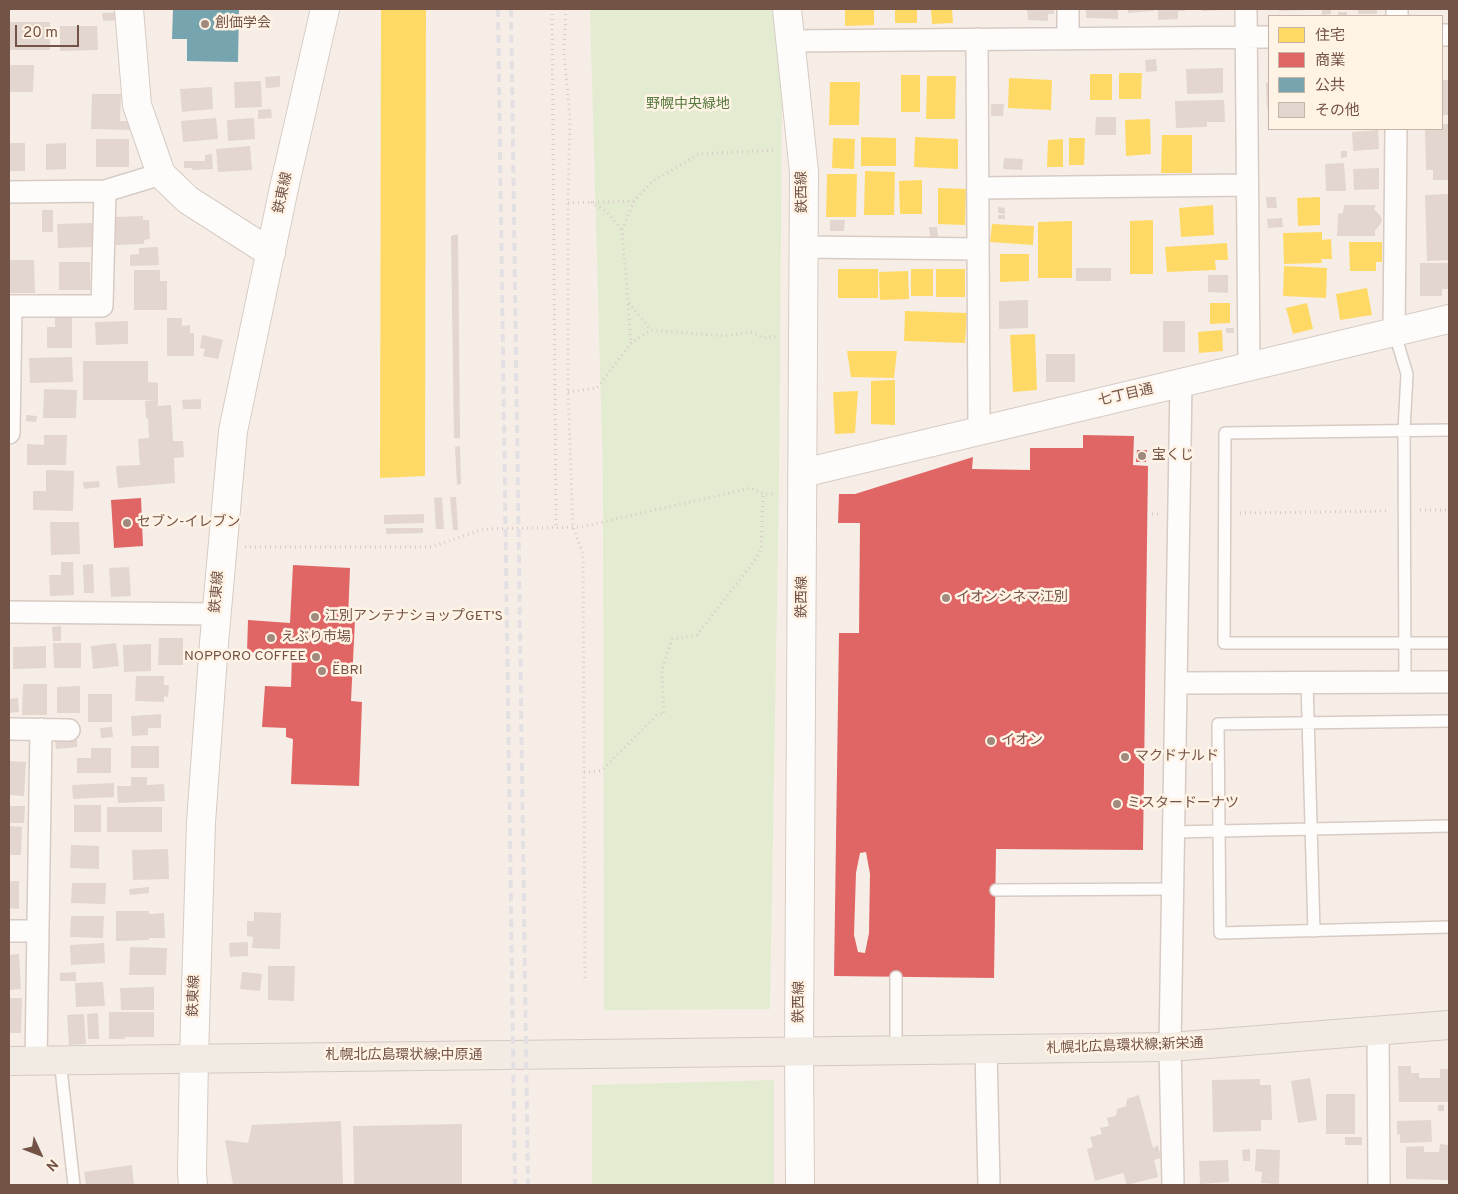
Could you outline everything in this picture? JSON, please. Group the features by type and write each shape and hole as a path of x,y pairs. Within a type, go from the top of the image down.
{"main road":[{"name":"札幌北広島環状線;新栄通","path":"800,1052 1170,1047 1449,1025"},
{"name":"札幌北広島環状線;中原通","path":"9,1061 800,1052"}],"street":[{"path":"129,9 137,105 161,174 188,200 271,253"},
{"name":"鉄東線","path":"193,1185 194,1058 201,822 216,614 233,431 325,9"},
{"name":"鉄西線","path":"787,9 804,172 800,1185"},
{"path":"1068,9 1068,39"},
{"path":"1246,9 1248,366"},
{"path":"790,41 1268,37"},
{"path":"977,39 979,431"},
{"path":"1394,331 1396,130"},
{"path":"9,192 105,191 161,174"},
{"path":"978,188 1248,185"},
{"path":"9,433 10,306 102,306 105,191"},
{"path":"804,247 978,248"},
{"name":"七丁目通","path":"804,473 1394,331 1449,320"},
{"path":"1173,1185 1170,1047 1181,383"},
{"path":"9,612 216,614"},
{"path":"1176,683 1449,682"},
{"path":"9,729 69,730"},
{"path":"41,729 38,931 48,1060"},
{"path":"9,931 38,931"},
{"path":"1378,1030 1379,1185"},
{"path":"986,1050 989,1185"}],"lane":[{"path":"1394,331 1407,374 1404,430 1405,682"},
{"path":"1449,430 1226,433 1224,643 1449,643"},
{"path":"1307,682 1314,931"},
{"path":"1449,721 1218,724 1220,933 1449,928"},
{"path":"1174,832 1449,826"},
{"path":"996,890 1173,889"},
{"path":"896,977 896,1051"},
{"path":"48,1060 74,1185"}],"path":[{"path":"552,9 556,528"},
{"path":"566,9 564,52 570,118 568,392 574,527 582,554 585,982"},
{"path":"631,343 622,230 634,201 653,181 700,154 783,150"},
{"path":"568,203 634,201"},
{"path":"591,202 607,212 622,230"},
{"path":"628,302 651,330"},
{"path":"568,392 597,388 631,343 651,330 724,336 751,332 763,338 778,336"},
{"path":"244,546 431,547 484,529 581,527 751,488 763,494 776,494"},
{"path":"584,772 601,771 658,714 664,714 662,669 672,639 698,636 755,560 761,549 763,494"},
{"path":"1225,513 1449,510"},
{"path":"1147,514 1179,514"}],"green space":[{"name":"野幌中央緑地","path":"590,9 772,9 782,100 779,485 770,1009 604,1010 603,477"},
{"path":"774,1080 774,1185 592,1185 592,1085"}],"building: 住宅":[{"path":"381,9 426,9 425,476 380,478"},
{"path":"845,9 874,9 874,25 845,26"},
{"path":"895,9 917,9 917,23 895,23"},
{"path":"931,9 952,9 953,23 932,24"},
{"path":"1119,73 1142,73 1141,99 1119,99"},
{"path":"1090,74 1112,74 1112,100 1090,100"},
{"path":"901,75 920,75 920,112 901,112"},
{"path":"927,76 956,76 955,119 926,119"},
{"path":"1009,78 1052,80 1051,110 1008,108"},
{"path":"830,82 860,82 859,125 829,125"},
{"path":"1150,119 1151,154 1126,156 1125,120"},
{"path":"1162,135 1192,135 1192,173 1161,173"},
{"path":"861,137 896,138 896,166 861,166"},
{"path":"915,137 958,139 958,169 914,167"},
{"path":"833,138 855,139 854,169 832,168"},
{"path":"1069,138 1085,138 1084,165 1069,165"},
{"path":"1063,139 1063,167 1047,167 1048,140"},
{"path":"865,171 895,172 894,215 864,215"},
{"path":"827,174 857,174 856,217 826,217"},
{"path":"922,180 922,214 900,214 899,181"},
{"path":"938,188 966,189 965,225 938,224"},
{"path":"1320,197 1320,225 1298,226 1297,198"},
{"path":"1213,205 1214,235 1181,237 1179,208"},
{"path":"1153,220 1153,274 1130,274 1130,221"},
{"path":"1072,221 1072,278 1038,278 1038,222"},
{"path":"992,224 1034,226 1033,245 990,242"},
{"path":"1322,232 1322,240 1331,239 1332,259 1321,259 1322,263 1284,264 1283,233"},
{"path":"1349,242 1382,242 1382,262 1376,262 1376,271 1350,271"},
{"path":"1227,243 1228,260 1215,260 1216,270 1167,272 1165,247"},
{"path":"1000,254 1029,254 1029,281 1000,282"},
{"path":"1284,266 1327,268 1326,298 1283,296"},
{"path":"838,269 878,269 878,298 838,298"},
{"path":"911,269 933,269 933,296 911,296"},
{"path":"936,269 965,269 965,297 936,297"},
{"path":"908,271 909,299 880,300 879,272"},
{"path":"1367,288 1372,315 1340,320 1336,294"},
{"path":"1210,303 1230,303 1230,323 1210,324"},
{"path":"1307,303 1313,329 1293,334 1286,308"},
{"path":"905,311 967,313 965,343 904,341"},
{"path":"1222,330 1223,351 1199,353 1198,332"},
{"path":"1035,334 1037,390 1013,392 1010,335"},
{"path":"847,351 897,351 894,378 851,377"},
{"path":"895,380 895,425 871,424 871,381"},
{"path":"858,391 855,433 835,434 833,392"}],"building: 商業":[{"name":"イオン","path":"1083,435 1134,436 1133,465 1148,466 1143,850 996,849 994,978 834,976 839,633 859,633 860,523 838,523 839,494 855,494 973,457 972,469 1030,470 1030,448 1083,448","holes":["866,852 870,874 869,933 865,953 858,952 854,935 856,873 860,853"]},
{"name":"宝くじ","path":"1137,450 1147,450 1146,462 1136,462"},
{"name":"セブン-イレブン","path":"141,498 143,546 114,548 111,500"},
{"name":"ËBRI","path":"293,565 350,568 348,620 355,620 351,701 362,702 359,786 291,784 293,739 286,737 286,728 262,727 265,686 291,687 292,655 247,652 248,620 290,623"}],"building: 公共":[{"name":"創価学会","path":"173,9 239,9 238,62 187,61 187,39 172,39"}],"building: その他":[{"path":"1027,9 1054,9 1054,14 1048,14 1048,21 1028,20"},
{"path":"1086,9 1118,9 1118,19 1086,18"},
{"path":"1128,9 1154,9 1154,11 1128,13"},
{"path":"1158,9 1185,9 1185,11 1178,11 1178,19 1158,20"},
{"path":"1201,9 1224,9 1224,10 1202,11"},
{"path":"1279,9 1308,9 1309,10 1279,11"},
{"path":"1322,9 1331,9 1331,14 1322,15"},
{"path":"1358,9 1377,9 1377,14 1358,14"},
{"path":"121,12 122,20 103,21 102,13"},
{"path":"1338,12 1347,12 1347,15 1338,15"},
{"path":"10,22 50,22 50,50 9,50"},
{"path":"60,26 97,26 98,50 60,51"},
{"path":"1156,59 1157,71 1146,72 1145,60"},
{"path":"9,65 34,65 33,92 9,92"},
{"path":"1223,68 1223,93 1187,94 1186,69"},
{"path":"280,76 280,87 266,88 265,77"},
{"path":"1443,80 1449,80 1449,115 1443,115"},
{"path":"261,81 262,107 235,108 234,82"},
{"path":"1266,83 1268,83 1268,109"},
{"path":"212,87 213,109 182,112 180,89"},
{"path":"92,94 121,94 120,121 134,121 134,130 91,129"},
{"path":"1224,100 1225,122 1207,122 1207,127 1176,128 1175,101"},
{"path":"991,104 1004,104 1003,116 991,116"},
{"path":"271,109 272,118 258,119 258,110"},
{"path":"1096,117 1116,117 1116,135 1095,135"},
{"path":"216,118 218,139 183,142 181,121"},
{"path":"254,118 255,139 228,141 227,120"},
{"path":"1443,124 1449,124 1449,180 1433,180 1433,170 1426,170 1425,130 1443,130"},
{"path":"1378,130 1379,149 1353,151 1352,132"},
{"path":"96,139 129,139 129,167 96,167"},
{"path":"9,143 25,143 25,171 9,171"},
{"path":"66,143 66,169 46,170 46,144"},
{"path":"250,146 252,170 218,172 216,149"},
{"path":"1341,151 1347,151 1347,157 1341,158"},
{"path":"212,154 213,169 192,170 192,168 184,168 184,161 205,161 205,155"},
{"path":"1004,158 1023,159 1022,170 1003,169"},
{"path":"1344,163 1346,191 1326,191 1325,164"},
{"path":"1379,168 1379,189 1354,190 1353,169"},
{"path":"1449,194 1449,260 1427,261 1425,195"},
{"path":"1266,197 1276,197 1277,208 1267,208"},
{"path":"1344,205 1376,205 1374,209 1382,218 1375,231 1375,236 1337,236 1338,214 1343,213"},
{"path":"998,207 1005,208 1005,214 998,213"},
{"path":"42,210 53,210 53,232 42,232"},
{"path":"998,215 1005,215 1005,219 998,219"},
{"path":"143,216 143,220 149,220 150,239 144,240 144,244 116,245 115,217"},
{"path":"1282,218 1283,227 1268,228 1267,219"},
{"path":"830,220 845,220 844,231 830,231"},
{"path":"92,223 94,247 58,248 57,224"},
{"path":"929,227 937,227 938,237 930,237"},
{"path":"458,234 460,438 454,438 451,236"},
{"path":"158,247 159,265 130,266 130,255 139,254 139,248"},
{"path":"9,260 34,260 35,293 9,293"},
{"path":"59,262 90,262 90,290 59,290"},
{"path":"1420,263 1449,263 1449,289 1442,289 1442,296 1420,296"},
{"path":"1076,268 1111,268 1111,281 1076,281"},
{"path":"134,270 160,270 160,281 167,281 167,310 134,310"},
{"path":"1208,275 1228,275 1228,293 1208,292"},
{"path":"1028,300 1028,328 999,329 999,301"},
{"path":"55,317 72,317 72,348 47,348 47,327 55,327"},
{"path":"167,318 182,318 182,326 190,325 190,333 194,333 194,356 167,356"},
{"path":"128,321 128,344 96,345 95,322"},
{"path":"1163,321 1185,321 1185,352 1163,352"},
{"path":"1226,328 1234,328 1234,333 1226,333"},
{"path":"202,335 223,340 218,359 203,356 205,349 200,348"},
{"path":"1046,354 1075,354 1075,382 1046,382"},
{"path":"72,357 73,382 30,383 29,358"},
{"path":"83,361 148,361 148,382 158,383 158,406 171,405 173,441 183,441 184,457 174,458 175,483 118,488 116,466 140,465 138,439 149,438 145,401 154,400 83,400"},
{"path":"44,389 77,390 76,418 43,418"},
{"path":"201,399 201,409 183,409 182,400"},
{"path":"26,415 37,416 36,422 26,421"},
{"path":"44,435 67,435 66,465 27,465 27,444 44,445"},
{"path":"460,446 461,484 457,485 455,447"},
{"path":"46,470 74,471 73,511 33,510 33,491 46,491"},
{"path":"99,481 100,487 84,489 83,482"},
{"path":"442,497 444,529 436,529 434,498"},
{"path":"450,497 456,497 458,530 453,530"},
{"path":"424,514 424,523 384,524 384,515"},
{"path":"50,522 79,522 80,554 51,555"},
{"path":"386,528 423,528 423,533 386,534"},
{"path":"61,562 73,562 74,595 50,596 49,575 61,575"},
{"path":"93,564 94,593 84,593 83,565"},
{"path":"129,567 131,596 111,597 109,568"},
{"path":"61,626 61,641 53,641 52,627"},
{"path":"159,638 183,638 183,665 158,665"},
{"path":"53,643 81,643 81,668 54,668"},
{"path":"116,643 119,666 93,669 91,646"},
{"path":"151,644 151,671 124,672 123,645"},
{"path":"46,646 46,668 13,669 13,647"},
{"path":"136,676 164,676 164,685 169,685 168,697 164,696 164,702 135,701"},
{"path":"23,684 47,684 47,715 22,715"},
{"path":"80,686 80,713 57,713 57,687"},
{"path":"88,694 112,694 112,722 88,722"},
{"path":"18,698 19,712 9,713 9,699"},
{"path":"161,714 161,728 148,728 148,735 132,736 131,716"},
{"path":"112,727 113,737 101,738 100,728"},
{"path":"77,740 77,747 56,749 55,741"},
{"path":"131,746 159,746 159,768 131,768"},
{"path":"91,748 111,748 111,773 77,773 77,758 91,758"},
{"path":"9,761 26,762 24,796 9,795"},
{"path":"131,777 147,777 147,785 164,784 165,801 118,803 117,786 131,786"},
{"path":"114,783 114,797 73,799 72,785"},
{"path":"74,805 101,805 101,832 74,832"},
{"path":"9,806 25,806 24,823 9,823"},
{"path":"107,807 162,807 162,832 107,832"},
{"path":"9,826 22,827 21,855 9,855"},
{"path":"71,845 99,846 99,869 70,868"},
{"path":"168,849 169,879 133,880 132,850"},
{"path":"9,881 19,881 19,909 9,908"},
{"path":"72,883 106,883 105,904 71,903"},
{"path":"149,887 149,893 130,895 129,889"},
{"path":"116,911 149,911 149,914 164,913 165,938 116,941"},
{"path":"254,912 281,913 280,949 252,948 253,937 247,936 247,921 254,921"},
{"path":"71,916 104,916 103,938 70,937"},
{"path":"248,942 248,956 230,957 229,943"},
{"path":"104,943 105,963 71,965 70,945"},
{"path":"130,947 167,948 166,975 129,975"},
{"path":"19,954 21,989 9,990 9,955"},
{"path":"268,966 295,966 294,1001 268,1000"},
{"path":"76,972 76,981 60,981 60,973"},
{"path":"242,972 262,974 260,991 240,989"},
{"path":"103,982 105,1006 76,1007 75,983"},
{"path":"154,987 154,1010 121,1010 120,988"},
{"path":"9,998 22,998 21,1033 9,1033"},
{"path":"109,1012 154,1012 154,1037 109,1039"},
{"path":"98,1013 99,1039 88,1039 87,1014"},
{"path":"84,1014 86,1044 69,1045 67,1015"},
{"path":"1398,1066 1411,1066 1411,1073 1419,1073 1419,1078 1440,1078 1440,1069 1449,1069 1449,1102 1399,1102"},
{"path":"1310,1078 1317,1120 1298,1123 1291,1081"},
{"path":"1260,1079 1260,1085 1271,1085 1272,1120 1261,1120 1261,1131 1213,1132 1212,1080"},
{"path":"1326,1094 1355,1094 1355,1134 1326,1134"},
{"path":"1139,1095 1153,1148 1158,1145 1161,1158 1154,1160 1158,1177 1127,1185 1123,1173 1095,1181 1087,1149 1093,1147 1090,1137 1102,1134 1100,1128 1109,1126 1107,1118 1116,1116 1117,1109 1126,1106 1127,1099"},
{"path":"1438,1105 1444,1105 1444,1111 1438,1111"},
{"path":"1431,1120 1432,1142 1400,1143 1400,1134 1397,1135 1397,1121"},
{"path":"341,1121 343,1185 233,1185 225,1140 248,1143 252,1125"},
{"path":"462,1124 462,1185 354,1185 353,1126"},
{"path":"1345,1137 1362,1137 1362,1145 1345,1145"},
{"path":"1440,1144 1449,1145 1449,1180 1406,1179 1406,1147 1424,1146 1424,1152 1439,1152"},
{"path":"1250,1149 1250,1161 1243,1161 1242,1150"},
{"path":"1256,1149 1280,1150 1279,1184 1261,1183 1262,1172 1255,1171"},
{"path":"1228,1160 1229,1182 1200,1184 1199,1161"},
{"path":"132,1165 134,1185 86,1185 84,1172"}],"railway":[{"path":"498,9 515,1185"},
{"path":"511,9 528,1185"}],"place":[{"name":"創価学会","path":"205,24"},
{"name":"宝くじ","path":"1142,456"},
{"name":"セブン-イレブン","path":"127,523"},
{"name":"イオンシネマ江別","path":"946,598"},
{"name":"江別アンテナショップGET’S","path":"315,617"},
{"name":"えぶり市場","path":"271,638"},
{"name":"NOPPORO COFFEE","path":"316,657"},
{"name":"ËBRI","path":"322,671"},
{"name":"イオン","path":"991,741"},
{"name":"マクドナルド","path":"1125,757"},
{"name":"ミスタードーナツ","path":"1117,804"}]}
